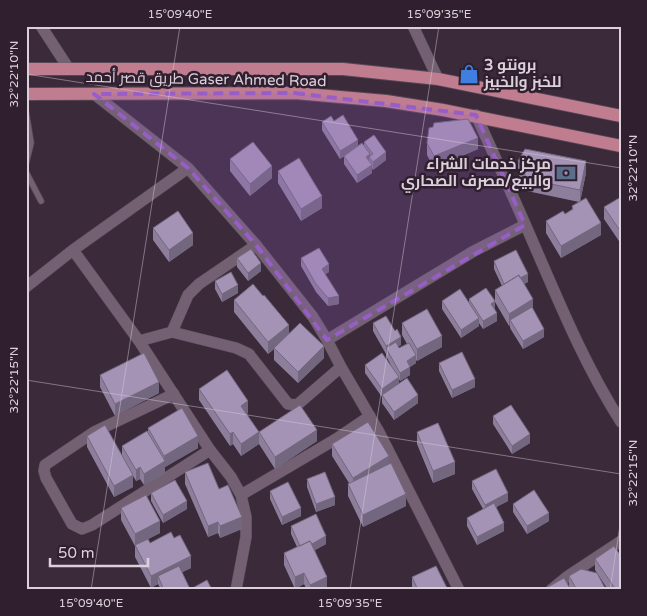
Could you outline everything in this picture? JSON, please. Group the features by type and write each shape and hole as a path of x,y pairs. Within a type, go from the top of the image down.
{"main road":[{"name":"طريق قصر أحمد Gaser Ahmed Road","path":"26,69 343,69 438,79 621,116"},
{"name":"طريق قصر أحمد Gaser Ahmed Road","path":"26,94 295,93 386,101 476,115 621,146"}],"street":[{"path":"41,26 69,69"},
{"path":"413,26 438,79"},
{"path":"94,94 188,168 256,245 314,317 379,432 459,590"},
{"path":"476,115 526,225 563,314 591,370 621,422"},
{"path":"26,287 188,168"},
{"path":"327,340 474,251 526,225"},
{"path":"172,332 188,295 199,284 256,245"},
{"path":"74,250 139,341 210,450 242,495 246,517 246,537 236,590"},
{"path":"139,341 172,332 236,348 249,354 288,404 292,405 297,405 341,367"},
{"path":"174,394 94,432 45,465 46,478 72,524 82,529 92,526 210,450"},
{"path":"242,495 336,439 370,416"},
{"path":"551,590 575,571 621,541"}],"lane":[{"path":"26,112 31,143 26,163"},
{"path":"26,172 41,201"}],"highlighted area":[{"path":"295,93 476,115 525,225 327,340 256,245 188,168 94,94"}],"building":[{"path":"343,115 358,140 340,151 322,122 331,116 334,121"},
{"path":"468,119 478,138 434,156 427,143 429,128 433,127 434,123"},
{"path":"374,135 386,152 373,162 369,157 373,154 364,142"},
{"path":"253,142 272,166 250,184 230,159"},
{"path":"362,143 370,154 366,157 372,165 357,175 344,156"},
{"path":"525,149 586,161 580,190 527,179 518,161"},
{"path":"299,158 322,196 301,209 278,171"},
{"path":"621,197 621,232 604,207"},
{"path":"586,198 601,223 561,246 546,221 563,211 565,214 573,209 572,206"},
{"path":"178,211 193,233 169,250 153,228"},
{"path":"319,248 329,264 322,269 339,296 328,298 316,284 301,258"},
{"path":"251,249 261,263 248,273 237,258"},
{"path":"516,250 528,274 520,278 519,275 504,284 494,261"},
{"path":"231,272 238,285 222,294 215,281"},
{"path":"519,275 533,299 509,314 495,290"},
{"path":"253,284 289,325 268,342 234,300"},
{"path":"486,288 495,301 491,304 497,313 483,321 469,299"},
{"path":"460,289 479,318 461,330 442,301"},
{"path":"532,307 544,329 523,341 510,320"},
{"path":"427,309 442,336 417,349 402,323"},
{"path":"386,316 401,337 386,346 373,323"},
{"path":"300,323 324,346 298,372 274,348"},
{"path":"396,342 399,348 409,343 416,355 407,361 410,367 400,373 386,348"},
{"path":"462,352 475,379 452,390 439,363"},
{"path":"144,353 159,382 115,404 100,375"},
{"path":"382,353 399,377 382,389 365,365"},
{"path":"227,370 248,401 241,406 259,432 241,444 233,432 230,434 199,389"},
{"path":"407,378 418,395 394,412 382,395"},
{"path":"300,405 317,430 275,457 259,432"},
{"path":"511,405 530,434 512,446 493,416"},
{"path":"182,408 198,436 164,456 148,428"},
{"path":"368,422 389,456 353,478 332,444"},
{"path":"438,423 455,462 433,471 417,432"},
{"path":"105,425 133,475 114,486 87,436"},
{"path":"147,431 165,461 144,474 140,467 136,470 122,446"},
{"path":"208,463 219,489 228,485 242,517 220,526 218,522 208,526 185,472"},
{"path":"391,463 406,494 363,515 348,484"},
{"path":"496,469 508,493 485,505 472,481"},
{"path":"325,472 335,497 316,504 307,479"},
{"path":"175,480 187,501 163,515 151,493"},
{"path":"288,482 301,508 282,517 270,491"},
{"path":"534,490 549,513 527,526 513,504"},
{"path":"146,495 160,521 135,534 121,508"},
{"path":"494,503 504,523 477,537 467,518"},
{"path":"316,514 326,536 312,544 310,541 300,546 291,526"},
{"path":"171,532 174,538 180,535 191,556 151,576 135,545 148,539 150,543"},
{"path":"310,541 327,577 310,585 304,573 295,577 284,553"},
{"path":"614,546 621,556 621,590 616,590 595,559"},
{"path":"179,566 190,589 164,590 158,576"},
{"path":"436,566 448,590 418,590 412,577"},
{"path":"581,569 597,573 606,590 577,590 569,576"},
{"path":"564,578 571,590 547,590 546,588"},
{"path":"207,580 212,590 189,590"}],"place":[{"name":"برونتو 3 للخبز والخبيز","path":"469,74"},
{"name":"مركز خدمات الشراء والبيع/مصرف الصحاري","path":"566,173"}]}
